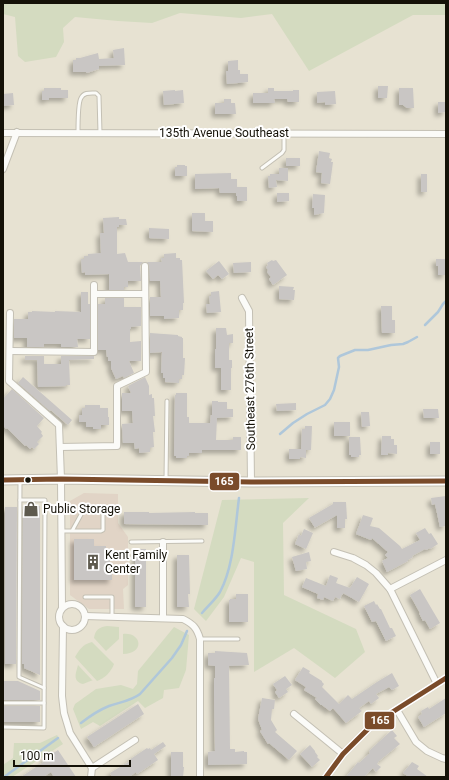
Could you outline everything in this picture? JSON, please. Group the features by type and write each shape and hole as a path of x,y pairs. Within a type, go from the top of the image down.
{"main road":[{"path":"3,480 61,479 251,482 446,481"}],"street":[{"path":"3,169 17,132"},
{"name":"135th Avenue Southeast","path":"3,133 446,134"},
{"path":"60,447 117,446 117,386 146,372 145,266"},
{"path":"10,351 94,352 94,285"},
{"path":"94,294 145,294"},
{"name":"Southeast 276th Street","path":"242,298 249,311 251,482"},
{"path":"10,313 10,351 6,381 59,425 62,531 62,607 59,619 66,629 75,630 83,625 85,616 79,605 66,605 62,607"},
{"path":"163,542 163,618"},
{"path":"334,552 353,558 366,565 390,588 437,684"},
{"path":"390,588 446,560"},
{"path":"85,616 183,618 198,631 200,639 200,777"},
{"path":"63,626 62,696 64,713 70,733 92,768 91,777"},
{"path":"326,777 343,754 372,725 446,678"},
{"path":"397,710 416,742 427,751 446,759"},
{"path":"294,714 343,754"},
{"path":"92,768 135,740"}],"lane":[{"path":"78,133 81,98 85,94 90,93 96,93 99,96 100,133"},
{"path":"262,168 284,150 284,134"},
{"path":"166,481 167,401"},
{"path":"20,480 19,677 44,688"},
{"path":"3,727 44,728 45,500 20,500"},
{"path":"62,531 72,531 101,531 103,530 103,512 83,512 72,531"},
{"path":"131,542 202,541"},
{"path":"85,597 112,597 112,617"},
{"path":"200,639 238,639"},
{"path":"3,703 44,703"}],"shaded area":[{"path":"84,493 118,494 118,523 128,537 128,585 123,589 124,609 89,609 70,595 70,501"}],"green space":[{"path":"3,3 446,3 446,15 413,15 309,71 272,14 241,18 180,13 152,23 75,17 63,28 64,42 56,57 25,62 18,56 15,17 3,14"},
{"path":"309,498 283,523 284,595 356,629 365,652 335,678 294,648 254,672 254,562 241,558 224,597 206,621 194,609 222,500"},
{"path":"107,626 119,627 119,639 106,651 94,638 98,629"},
{"path":"174,627 189,635 186,670 179,688 164,690 163,698 145,708 138,701 100,726 93,722 81,729 73,709 75,704 96,689 121,685 133,689 137,684 138,671"},
{"path":"123,634 129,634 137,639 138,647 135,651 123,654"},
{"path":"92,642 114,664 111,670 103,678 97,681 75,657 86,644"},
{"path":"78,665 93,680 83,684 77,681 76,674"},
{"path":"57,735 63,744 12,777 3,777 3,765 13,758 14,743 40,743"}],"building":[{"path":"124,48 125,65 99,66 99,69 87,73 73,72 73,60 76,60 76,58 98,53 99,59 114,58 113,50"},
{"path":"238,60 238,70 240,70 240,74 248,74 248,82 227,84 226,71 228,71 228,61"},
{"path":"378,86 388,86 387,98 378,98"},
{"path":"44,88 61,88 61,90 68,90 68,98 49,98 49,100 42,100 42,91 44,91"},
{"path":"268,88 274,88 274,91 299,90 299,102 288,102 287,99 274,99 275,103 253,103 253,93 268,93"},
{"path":"399,88 413,88 414,108 407,108 403,105 399,105"},
{"path":"183,90 184,103 164,105 163,91"},
{"path":"335,91 336,104 325,105 325,102 317,103 317,92"},
{"path":"13,93 14,105 3,106 3,94"},
{"path":"224,99 231,99 231,103 235,103 236,114 215,114 215,103 224,103"},
{"path":"438,102 446,102 446,112 438,113"},
{"path":"319,151 330,153 329,158 332,159 331,162 333,162 330,184 321,183 322,173 316,172"},
{"path":"286,158 300,158 300,166 286,166"},
{"path":"177,165 187,166 187,176 175,176 175,167 177,167"},
{"path":"279,168 288,168 288,181 276,180 277,187 269,188 268,176 270,176 270,174 279,174"},
{"path":"231,173 231,179 237,179 237,187 247,187 247,201 237,201 236,193 220,193 219,188 195,189 195,174"},
{"path":"421,174 427,174 427,192 421,192"},
{"path":"277,193 289,193 289,201 277,202"},
{"path":"313,194 325,195 324,213 314,215 314,208 312,208"},
{"path":"192,213 205,213 205,221 213,221 213,232 192,231"},
{"path":"119,217 119,219 126,219 127,225 119,225 119,227 117,227 117,254 125,253 128,262 143,262 140,266 141,281 128,281 128,287 124,287 124,290 109,290 109,274 85,275 85,272 82,273 81,259 84,259 84,256 88,256 88,254 101,253 100,233 104,233 103,218"},
{"path":"149,228 169,229 169,239 149,238"},
{"path":"176,253 176,258 180,258 180,260 182,260 183,310 179,310 179,318 164,319 164,316 150,316 150,297 161,297 160,281 150,281 149,266 147,262 162,262 161,258 164,258 164,254"},
{"path":"436,259 446,259 446,275 438,275"},
{"path":"272,260 276,260 287,275 273,285 269,279 271,277 267,272 268,270 266,267 268,265 267,263"},
{"path":"219,261 229,274 222,279 218,275 213,279 206,271"},
{"path":"251,262 251,272 234,273 233,263"},
{"path":"279,286 294,287 294,300 279,299"},
{"path":"219,291 221,312 207,313 206,304 210,304 209,296 211,296 211,292"},
{"path":"81,292 88,292 88,304 90,304 90,339 77,339 78,347 61,347 61,344 44,344 44,347 27,347 27,338 14,338 14,319 28,319 28,312 81,312"},
{"path":"105,298 124,298 124,307 141,307 141,326 131,327 130,342 141,341 141,361 129,361 134,373 124,378 123,376 116,379 111,368 111,361 108,361 106,350 98,350 98,304 105,304"},
{"path":"381,306 392,306 392,320 395,320 395,333 382,333"},
{"path":"216,328 226,328 227,335 233,334 233,343 229,343 229,360 232,360 231,390 221,390 221,368 215,368"},
{"path":"150,333 178,335 183,338 183,358 185,358 184,375 182,375 182,379 179,379 179,383 165,382 163,373 161,373 162,352 150,353"},
{"path":"25,356 44,356 44,364 61,364 61,356 94,356 94,359 69,360 70,385 38,387 37,360 25,360"},
{"path":"23,377 72,420 68,425 18,383"},
{"path":"145,377 149,386 149,395 152,394 152,398 154,398 154,447 150,448 150,452 139,453 139,448 135,449 134,443 123,443 122,424 133,423 132,411 122,411 122,393 131,393 128,386"},
{"path":"12,389 44,418 37,426 42,432 41,433 43,436 37,442 39,444 34,449 32,447 30,449 26,445 25,446 3,425 3,399"},
{"path":"176,393 187,393 187,417 189,417 189,423 210,423 212,415 212,401 227,402 227,409 233,409 233,417 217,418 216,440 233,440 233,437 241,437 241,450 202,450 202,453 189,453 187,458 176,458 176,456 174,456"},
{"path":"296,403 296,410 277,411 276,404"},
{"path":"85,405 100,405 100,408 108,408 109,425 101,425 101,429 93,429 93,427 86,427 86,422 79,422 79,415 82,415 82,408 85,408"},
{"path":"423,409 438,409 439,418 424,418"},
{"path":"361,412 369,412 370,426 362,427"},
{"path":"334,422 350,422 350,436 334,436"},
{"path":"305,426 312,426 311,450 306,450 306,458 300,457 300,459 289,459 289,449 301,449 302,429 305,429"},
{"path":"382,436 391,436 391,439 394,439 394,445 397,445 397,454 388,453 388,455 381,455"},
{"path":"349,437 360,437 361,455 359,455 359,457 351,457 351,455 349,455"},
{"path":"430,442 440,442 440,454 430,454"},
{"path":"446,496 446,526 440,527 435,504 432,505 431,498"},
{"path":"333,502 346,502 347,519 345,519 345,528 337,528 337,515 316,526 315,528 309,518 333,504"},
{"path":"40,506 40,675 24,668 24,664 22,664 23,507"},
{"path":"5,507 17,507 16,664 5,664"},
{"path":"124,512 208,513 208,525 124,524"},
{"path":"363,515 373,518 370,526 379,528 402,549 420,540 416,533 425,528 429,534 431,533 438,544 412,556 413,557 408,561 387,572 382,561 388,558 385,555 388,552 372,538 371,540 356,534"},
{"path":"304,529 313,533 306,549 295,544 299,534 301,536"},
{"name":"Kent Family Center","path":"74,539 94,539 94,546 106,546 106,559 110,559 110,565 112,565 112,580 74,580"},
{"path":"136,549 146,549 146,607 135,607"},
{"path":"309,552 311,561 306,562 307,569 296,571 292,557"},
{"path":"177,555 189,555 189,607 177,607"},
{"path":"330,575 338,578 336,583 350,588 357,577 369,584 359,602 343,593 340,599 335,597 333,601 324,597 323,600 317,598 318,594 302,587 306,578 326,586"},
{"path":"420,589 440,623 430,629 425,620 423,621 410,595"},
{"path":"236,594 248,594 248,622 229,622 229,600 236,599"},
{"path":"374,601 381,609 390,628 392,628 396,636 386,641 376,621 372,622 364,606"},
{"path":"215,651 247,653 249,665 229,666 230,749 235,749 235,752 247,752 247,764 208,765 208,752 215,751 215,666 208,665 208,653 215,653"},
{"path":"303,667 310,671 309,673 322,681 324,684 322,687 339,704 348,695 352,699 392,673 399,686 392,690 389,687 376,694 379,698 371,704 369,701 359,708 362,711 346,723 333,708 330,711 321,705 315,699 317,698 304,690 306,687 295,680"},
{"path":"285,676 292,685 286,689 288,692 279,698 275,692 277,690 273,684"},
{"path":"3,681 18,681 40,691 40,700 3,700"},
{"path":"262,698 275,700 271,720 277,730 275,732 297,751 289,760 269,743 268,744 260,731 262,730 258,719"},
{"path":"446,698 446,713 424,727 418,717 422,714 421,711 428,707 429,709"},
{"path":"138,704 144,714 94,747 87,737"},
{"path":"3,706 40,706 40,722 3,722"},
{"path":"392,730 397,736 394,738 400,744 379,761 377,764 381,767 376,772 373,768 364,777 346,777 358,762 359,763 370,753 369,751"},
{"path":"163,742 166,746 154,754 158,760 137,774 136,772 129,777 112,777 110,773 130,761 129,760 147,748 150,748 151,750"},
{"path":"310,745 320,760 312,767 300,754"},
{"path":"58,750 76,777 54,777 51,772 43,777 21,777 45,761 44,759"},
{"path":"171,752 183,752 183,777 171,777"},
{"path":"412,762 419,766 417,769 428,777 409,777 403,773"}],"waterway":[{"path":"425,325 438,312 446,301"},
{"path":"280,434 293,423 325,405 330,399 334,390 339,367 338,358 340,356 355,350 368,350 403,344 417,337"},
{"path":"202,613 220,592 225,582 231,559 239,498"},
{"path":"81,723 102,709 129,700 140,694 172,658 181,645 187,631"},
{"path":"4,777 58,738"}],"transit line":[{"name":"165","path":"3,480 61,479 251,482 446,481"},
{"name":"165","path":"326,777 343,754 372,725 446,678"}],"place":[{"name":"Public Storage","path":"31,509"},
{"name":"Kent Family Center","path":"93,562"}]}
